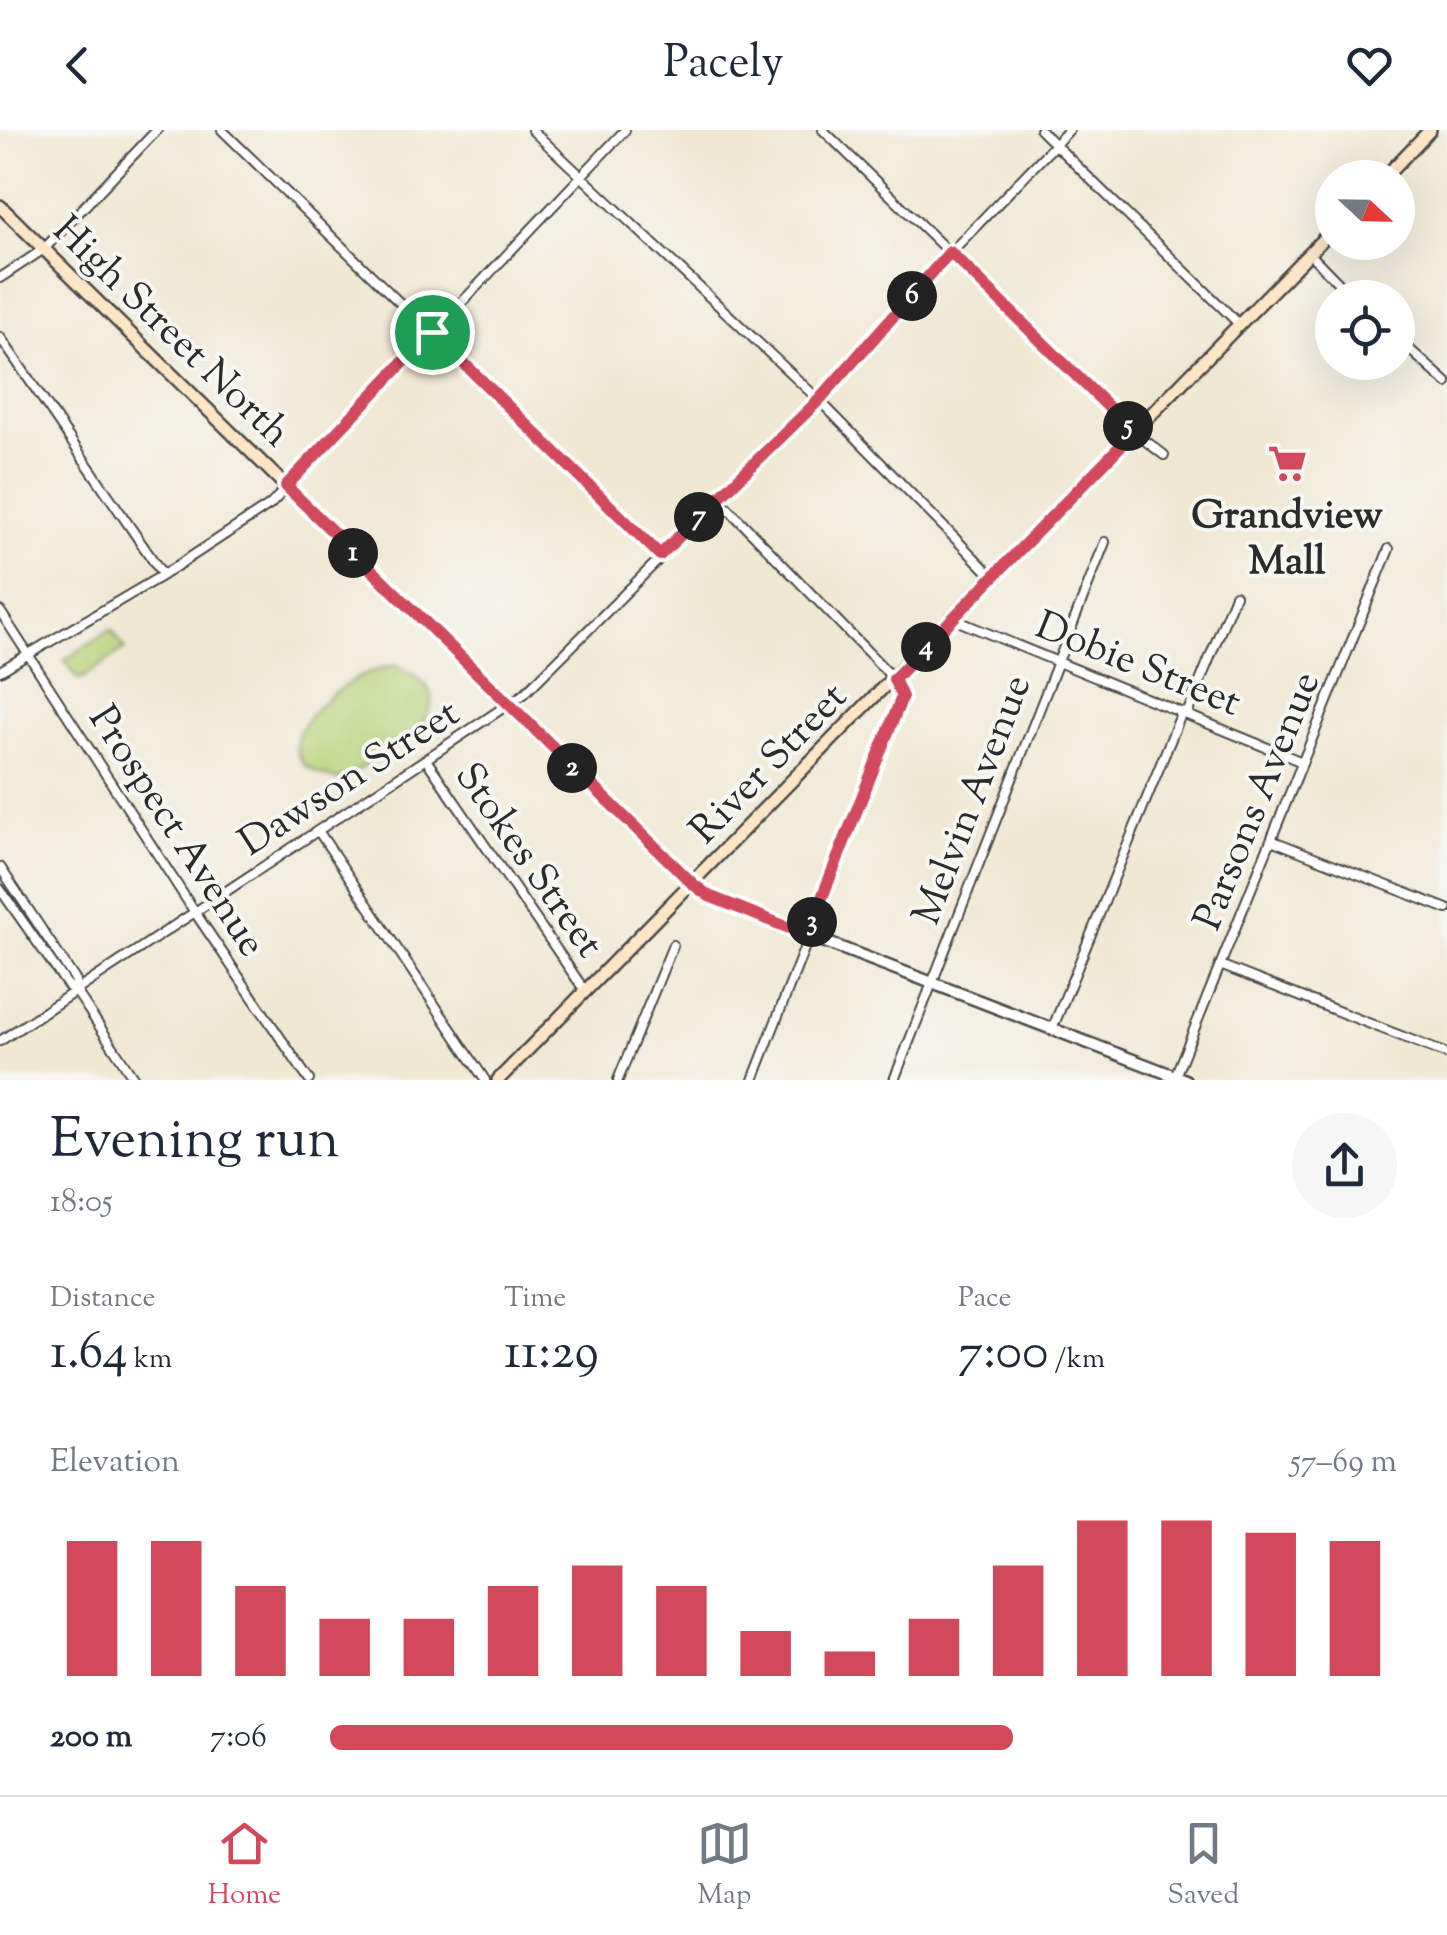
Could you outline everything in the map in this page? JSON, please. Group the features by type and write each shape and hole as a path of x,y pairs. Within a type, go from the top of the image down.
{"main road":[{"path":"1401,160 1430,130"},
{"name":"High Street North","path":"0,206 693,884"},
{"name":"River Street","path":"498,1080 1315,247"}],"street":[{"path":"0,278 44,249 158,130"},
{"path":"222,130 660,555"},
{"path":"532,130 819,400 994,577"},
{"path":"0,671 163,575 270,506 624,130"},
{"path":"823,130 1134,432 1164,455"},
{"path":"1040,130 1240,324"},
{"name":"Dawson Street","path":"0,1041 428,762 507,706 819,400 950,252 1069,130"},
{"path":"1309,253 1335,280"},
{"path":"0,337 163,575"},
{"path":"1415,354 1447,383"},
{"path":"718,498 894,679 902,697 752,1080"},
{"name":"Melvin Avenue","path":"894,1080 1105,542"},
{"name":"Parsons Avenue","path":"1180,1077 1220,965 1389,548"},
{"path":"1053,1027 1234,596"},
{"name":"Prospect Avenue","path":"0,611 194,912 310,1080"},
{"name":"Dobie Street","path":"953,619 1302,762"},
{"name":"Stokes Street","path":"428,762 585,991"},
{"path":"319,832 485,1080"},
{"path":"1270,840 1447,909"},
{"path":"0,867 76,981 76,990"},
{"name":"High Street North","path":"693,884 709,896 807,935 1180,1077"},
{"path":"0,889 68,986 76,990 135,1080"},
{"path":"618,1080 673,945"},
{"path":"1220,965 1447,1054"}],"green space":[{"path":"111,629 125,649 79,680 65,660"},
{"path":"397,666 422,681 431,697 428,713 416,729 398,745 340,780 311,769 298,754 299,735 310,716 351,682"}],"place":[{"name":"Grandview Mall","path":"1287,463"}],"route":[{"path":"950,252 1134,432 894,679 902,697 807,935 709,896 693,884 286,486 432,332 660,555 819,400 950,252"}]}
